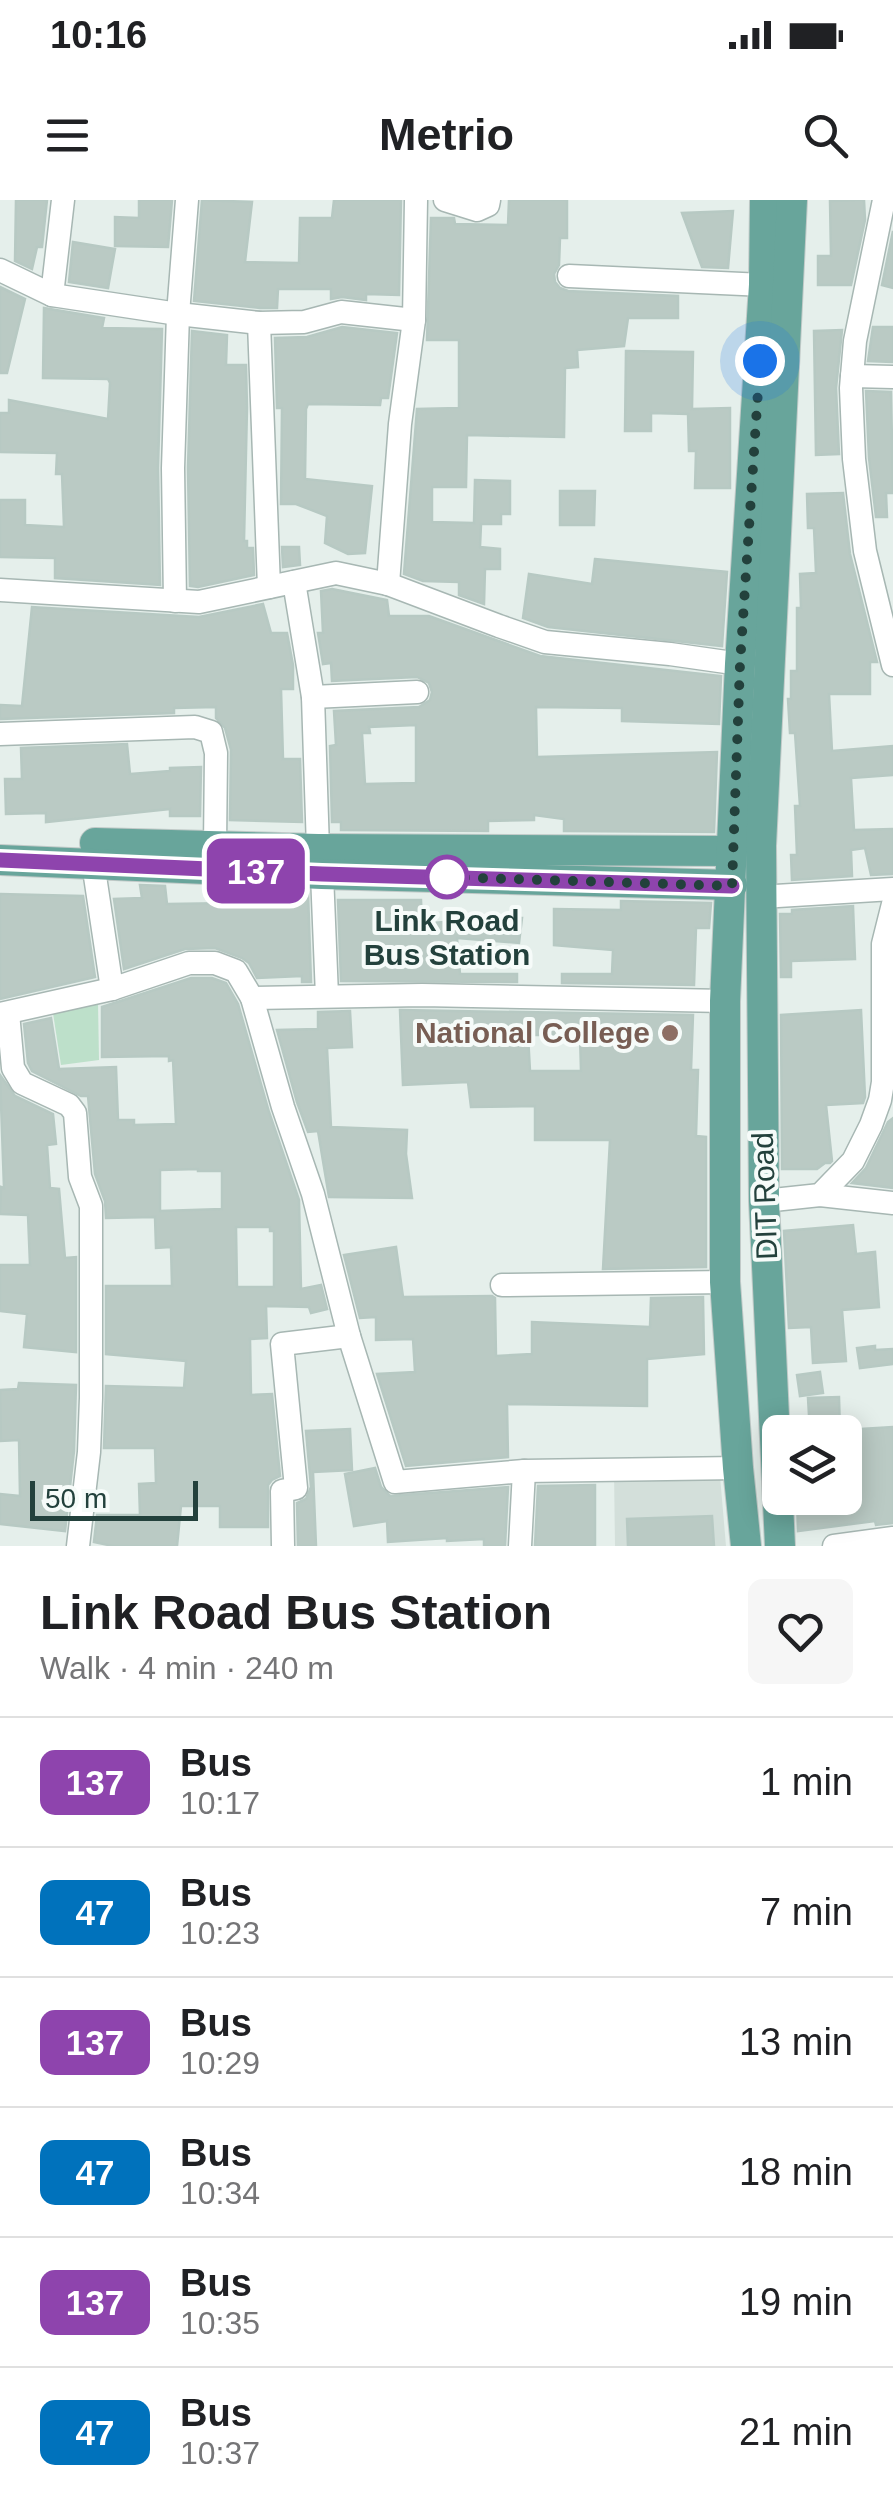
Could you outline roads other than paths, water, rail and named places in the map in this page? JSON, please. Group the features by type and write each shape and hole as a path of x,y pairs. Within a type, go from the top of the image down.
{"main road":[{"path":"746,849 740,664 764,285 765,200"},
{"path":"746,849 792,200"},
{"path":"0,839 215,846 320,862 746,891 725,1001 724,1196 724,1282 746,1546"},
{"path":"0,860 320,862 746,849"},
{"name":"DIT Road","path":"746,849 780,1546"},
{"path":"724,1196 764,1197"}],"street":[{"path":"52,296 63,200"},
{"path":"175,601 173,468 178,314 187,200"},
{"path":"388,584 400,424 414,320 416,200"},
{"path":"445,200 478,210 488,205 489,200"},
{"path":"884,200 854,341 852,432 865,551 893,665"},
{"path":"0,270 52,296 178,314 259,323 304,322 342,312 414,320"},
{"path":"569,276 764,285"},
{"path":"259,323 269,587"},
{"path":"852,376 893,376"},
{"path":"0,590 199,602 336,574 388,584 545,642 740,664"},
{"path":"294,582 313,697 327,996"},
{"path":"313,697 417,692"},
{"path":"0,734 196,727 211,732 216,753 215,846"},
{"path":"93,862 112,990"},
{"path":"746,891 893,889"},
{"path":"820,1195 852,1161 880,1100 884,1082 883,944 893,904"},
{"path":"78,1546 92,1398 92,1206 80,1177 75,1113 68,1105 22,1084 14,1068 4,1013 112,990 189,962 214,963 236,971 252,998 395,1482 524,1470 738,1468"},
{"path":"252,998 422,995 725,1001"},
{"path":"764,1197 820,1195 893,1203"},
{"path":"502,1285 724,1282"},
{"path":"283,1546 282,1491 296,1488 282,1344 349,1336"},
{"path":"520,1546 524,1470"},
{"path":"834,1546 893,1538"}],"place":[{"name":"Link Road Bus Station","path":"447,877"},
{"name":"National College","path":"670,1033"}]}
